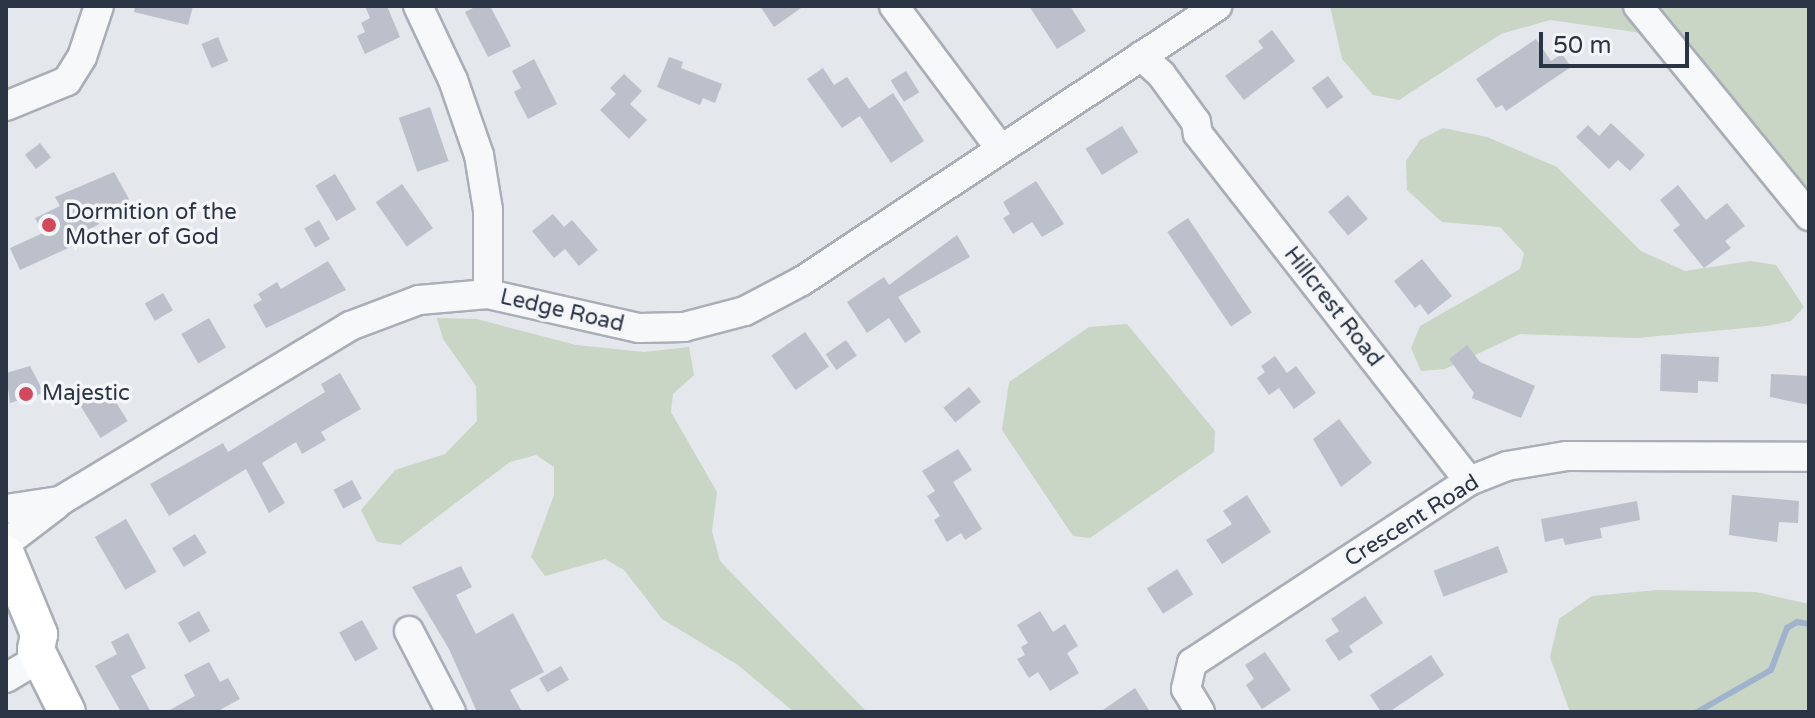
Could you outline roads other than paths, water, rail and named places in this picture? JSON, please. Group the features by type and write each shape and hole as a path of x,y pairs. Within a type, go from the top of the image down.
{"main road":[{"path":"6,554 39,634 37,654"},
{"path":"6,611 21,643 37,654 67,712"}],"street":[{"path":"6,106 67,81 82,57 99,6"},
{"path":"418,6 453,80 479,155 489,219 488,294"},
{"path":"894,6 1000,148"},
{"name":"Ledge Road","path":"6,543 60,501 350,326 419,300 488,294 639,328 684,327 726,318 802,281 1000,148 1146,64 1217,6"},
{"path":"1638,6 1809,216"},
{"name":"Hillcrest Road","path":"1146,64 1151,81 1186,129 1198,134 1469,481"},
{"name":"Crescent Road","path":"1200,712 1186,689 1192,663 1469,481 1507,466 1567,456 1809,457"},
{"name":"Ledge Road","path":"6,509 60,501"},
{"path":"409,631 451,712"},
{"path":"6,678 37,654"}],"waterway":[{"path":"1697,712 1771,670 1787,628 1797,622 1809,624"}],"place":[{"name":"Dormition of the Mother of God","path":"49,225"},
{"name":"Majestic","path":"26,394"}]}
